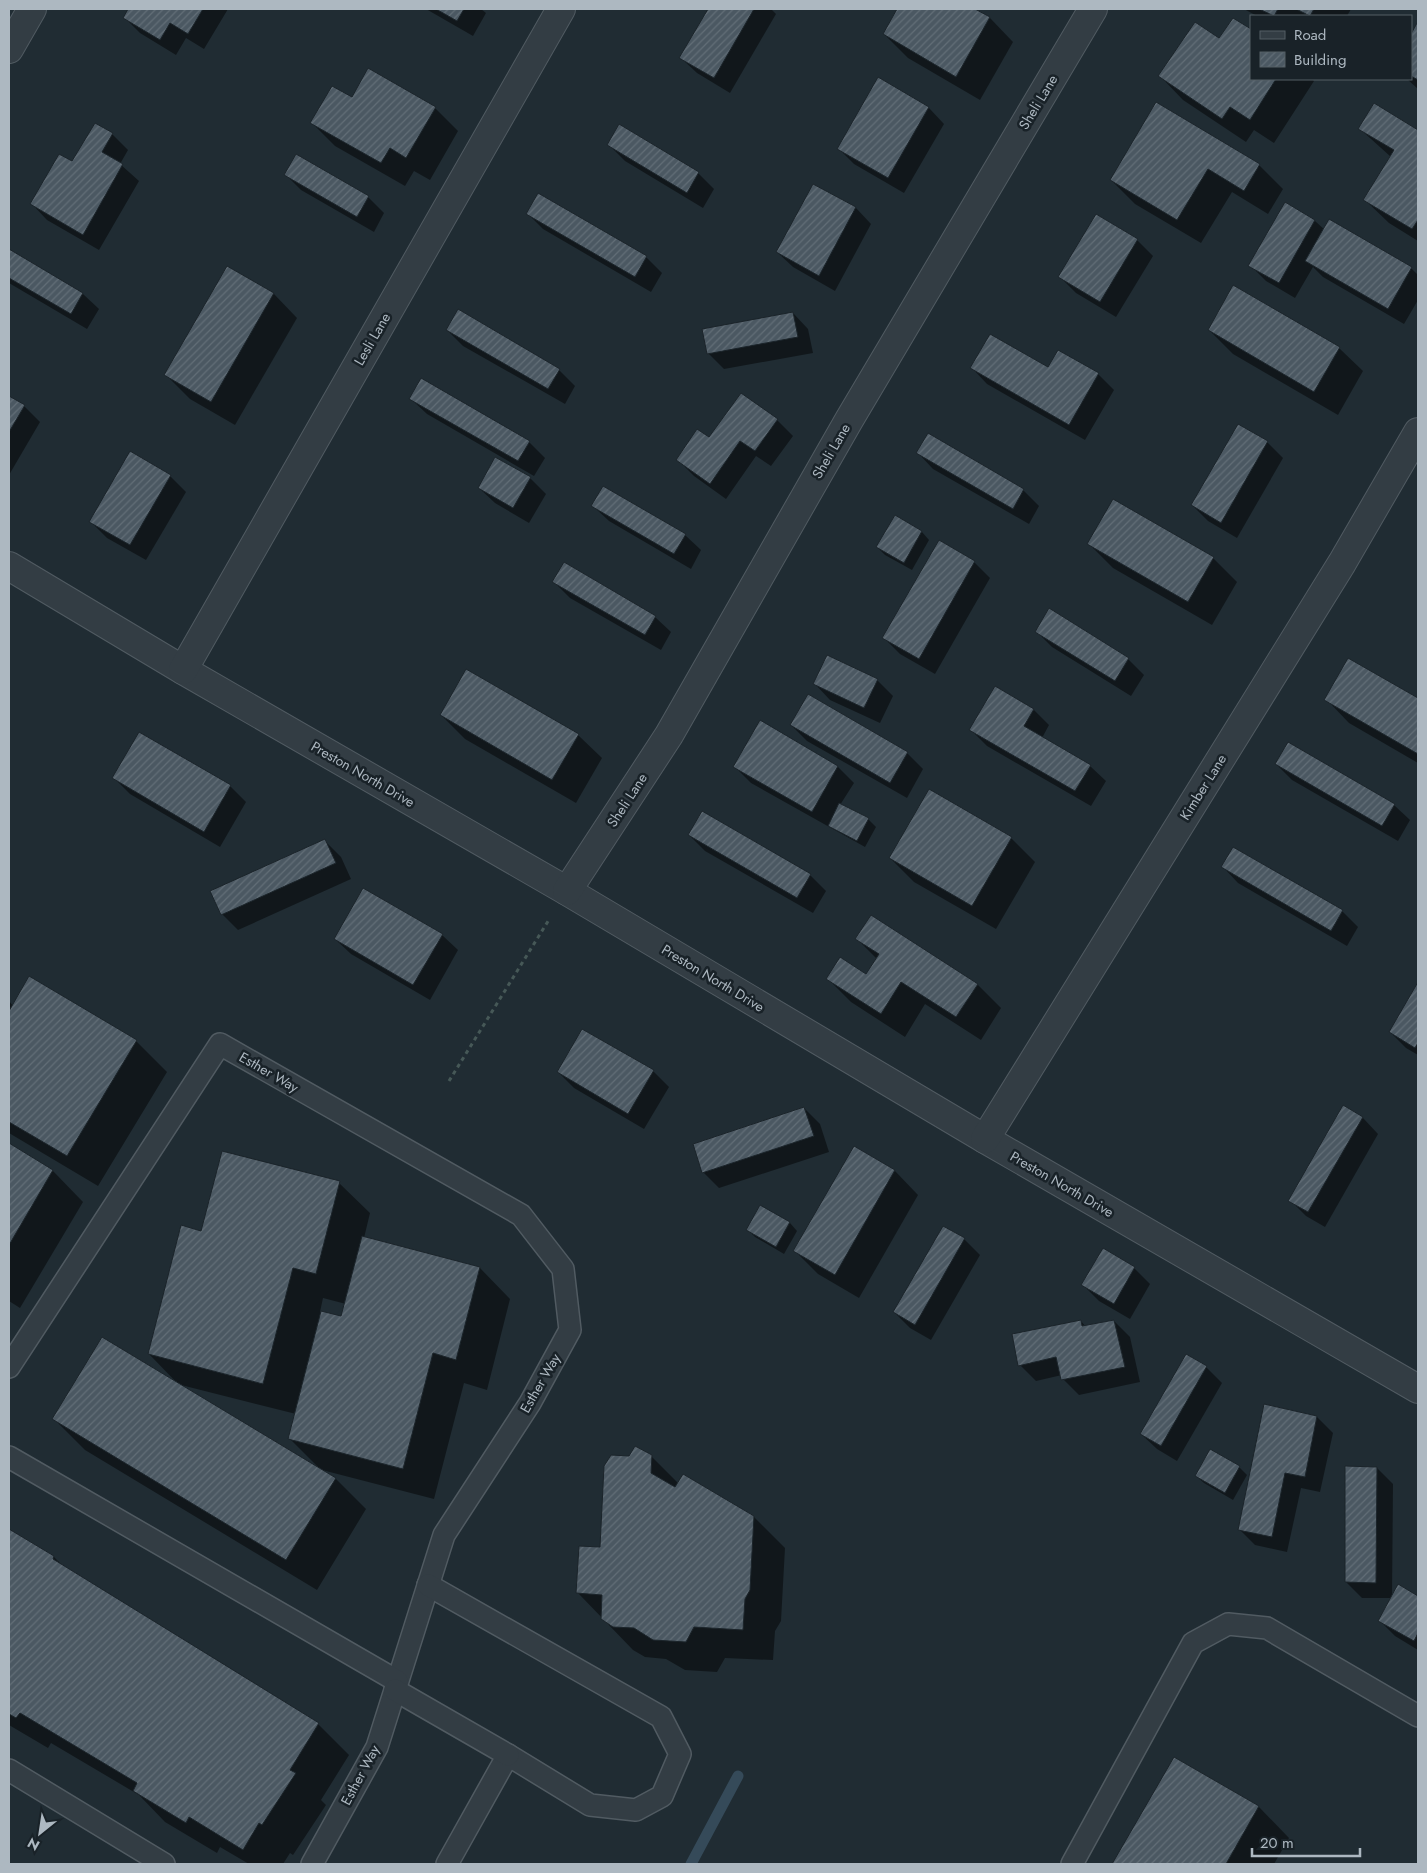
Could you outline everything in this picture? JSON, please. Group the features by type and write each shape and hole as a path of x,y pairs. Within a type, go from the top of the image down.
{"street":[{"path":"9,49 32,9"},
{"name":"Lesli Lane","path":"183,670 562,9"},
{"name":"Sheli Lane","path":"567,891 669,735 854,412 1093,9"},
{"name":"Kimber Lane","path":"985,1139 1342,563 1418,432"},
{"name":"Preston North Drive","path":"9,566 183,670 567,891 985,1139 1418,1389"}],"lane":[{"name":"Esther Way","path":"9,1367 220,1044 521,1215 563,1269 570,1330 530,1403 444,1535 377,1747 312,1864"},
{"path":"9,1457 396,1686 590,1805 636,1810 662,1796 680,1754 661,1717 428,1585"},
{"path":"1072,1864 1193,1643 1228,1624 1267,1628 1418,1716"},
{"path":"447,1864 508,1756"},
{"path":"9,1770 164,1864"}],"path":[{"path":"449,1081 567,891"}],"building":[{"path":"128,9 203,9 188,34 170,23 160,40 123,18"},
{"path":"436,9 464,9 457,21"},
{"path":"708,9 754,9 714,78 679,58"},
{"path":"897,9 975,9 990,17 956,77 883,34"},
{"path":"1259,9 1278,9 1275,15"},
{"path":"1296,9 1314,9 1311,15"},
{"path":"1233,18 1250,28 1250,80 1275,80 1250,120 1230,107 1222,119 1158,76 1195,22 1219,38"},
{"path":"1418,23 1418,80 1412,77 1412,32"},
{"path":"368,68 436,107 406,158 390,148 381,163 310,123 332,86 352,97"},
{"path":"878,77 929,107 888,178 837,149"},
{"path":"1156,102 1260,164 1244,191 1208,169 1177,220 1110,180"},
{"path":"1374,103 1418,130 1418,220 1412,229 1363,200 1394,150 1358,129"},
{"path":"95,123 113,133 102,152 123,164 83,235 30,204 59,154 72,161"},
{"path":"619,124 699,172 687,193 607,145"},
{"path":"296,154 369,196 357,217 284,175"},
{"path":"813,184 856,207 819,276 776,252"},
{"path":"538,193 647,256 635,277 526,214"},
{"path":"1285,202 1315,220 1279,283 1248,266"},
{"path":"1096,214 1138,239 1100,302 1058,277"},
{"path":"1329,219 1412,267 1388,309 1305,261"},
{"path":"9,249 83,293 71,314 9,278"},
{"path":"227,266 274,293 211,402 164,375"},
{"path":"1233,285 1340,347 1314,392 1208,330"},
{"path":"458,309 560,369 548,389 446,330"},
{"path":"793,312 798,337 707,354 702,329"},
{"path":"990,334 1048,367 1058,350 1099,373 1069,425 970,368"},
{"path":"421,378 530,441 518,461 409,399"},
{"path":"741,393 778,419 755,451 740,441 710,484 676,460 697,429 709,437"},
{"path":"9,396 25,405 9,432"},
{"path":"1238,424 1268,441 1221,523 1191,505"},
{"path":"928,433 1024,489 1013,509 916,453"},
{"path":"130,451 171,475 130,545 89,522"},
{"path":"495,457 531,477 513,508 478,488"},
{"path":"603,486 686,534 674,554 591,506"},
{"path":"1113,499 1214,557 1188,602 1087,544"},
{"path":"895,515 922,531 904,563 876,547"},
{"path":"939,540 975,561 919,659 882,638"},
{"path":"564,562 656,616 645,635 552,582"},
{"path":"1049,608 1129,658 1115,681 1035,632"},
{"path":"827,655 878,679 864,708 813,684"},
{"path":"1348,658 1418,698 1418,754 1324,700"},
{"path":"466,669 579,734 552,780 440,715"},
{"path":"995,686 1034,709 1024,726 1091,765 1075,791 969,730"},
{"path":"808,694 908,752 890,783 790,725"},
{"path":"760,720 838,766 812,812 733,767"},
{"path":"139,732 231,785 204,832 112,778"},
{"path":"1288,742 1395,804 1382,826 1275,764"},
{"path":"929,789 1012,837 972,906 889,858"},
{"path":"839,803 869,818 857,841 828,826"},
{"path":"702,811 811,874 797,898 688,835"},
{"path":"325,839 336,863 221,915 210,891"},
{"path":"1233,847 1343,910 1331,931 1221,867"},
{"path":"363,888 443,934 413,985 334,939"},
{"path":"871,915 978,984 956,1017 901,982 881,1014 826,979 840,957 866,974 879,954 855,939"},
{"path":"29,976 137,1040 67,1156 9,1122 9,1011"},
{"path":"1418,982 1418,1043 1415,1048 1389,1032"},
{"path":"582,1029 654,1070 628,1114 557,1072"},
{"path":"1343,1105 1363,1117 1308,1212 1288,1201"},
{"path":"804,1107 814,1136 702,1173 693,1144"},
{"path":"9,1143 53,1170 9,1245"},
{"path":"854,1146 895,1170 835,1275 793,1251"},
{"path":"222,1151 340,1181 316,1274 293,1268 263,1384 148,1354 181,1225 201,1231"},
{"path":"760,1205 790,1222 776,1247 746,1230"},
{"path":"943,1226 965,1238 915,1325 893,1312"},
{"path":"362,1236 480,1267 456,1360 433,1353 403,1469 288,1439 321,1311 341,1316"},
{"path":"1103,1248 1135,1267 1114,1304 1081,1285"},
{"path":"1081,1320 1082,1326 1114,1320 1125,1367 1061,1380 1056,1357 1018,1366 1012,1334"},
{"path":"102,1337 336,1478 286,1560 52,1419"},
{"path":"1186,1354 1207,1366 1161,1446 1140,1434"},
{"path":"1264,1404 1317,1416 1305,1477 1285,1473 1272,1537 1238,1530"},
{"path":"635,1446 652,1455 651,1473 675,1487 683,1474 754,1516 750,1590 745,1599 743,1630 694,1627 686,1642 653,1640 634,1628 613,1627 601,1619 602,1595 576,1593 579,1546 600,1547 604,1466 611,1455 629,1456"},
{"path":"1210,1449 1240,1466 1225,1493 1195,1476"},
{"path":"1345,1466 1377,1467 1376,1583 1345,1582"},
{"path":"9,1529 54,1556 53,1559 319,1723 290,1770 296,1773 262,1825 259,1823 243,1850 189,1817 186,1823 133,1791 137,1783 20,1713 16,1718 9,1714"},
{"path":"1398,1584 1418,1596 1418,1633 1414,1641 1378,1621"},
{"path":"1174,1757 1259,1806 1226,1864 1112,1864"}],"waterway":[{"path":"691,1864 738,1776"}]}
